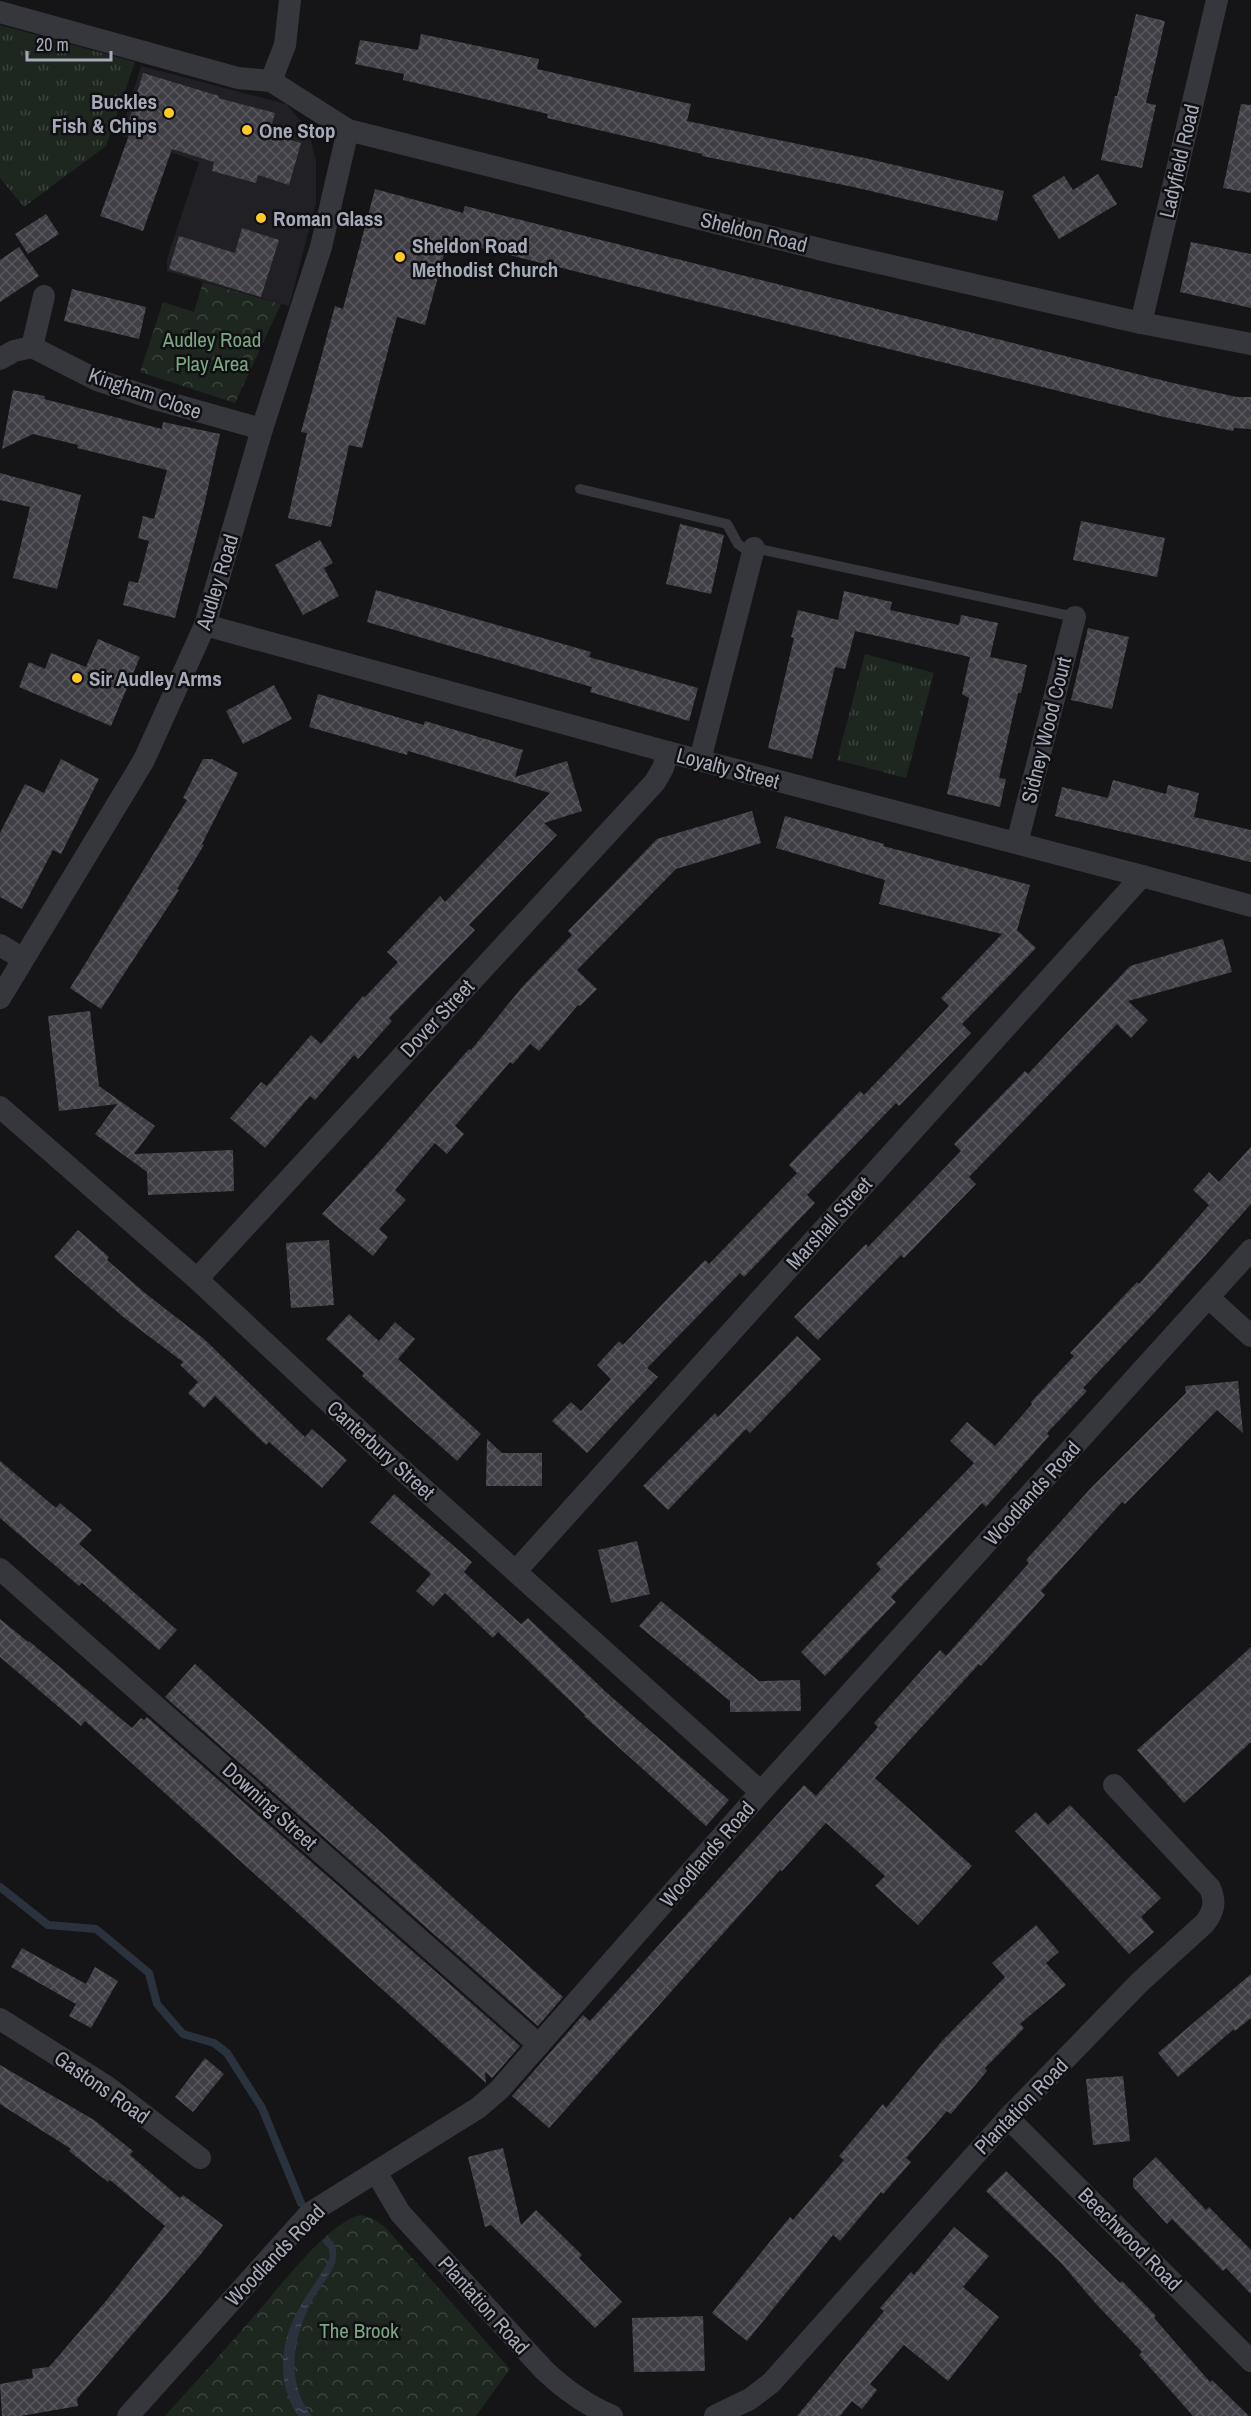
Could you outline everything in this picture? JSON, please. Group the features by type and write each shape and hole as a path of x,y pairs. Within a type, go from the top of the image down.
{"street":[{"path":"0,12 238,78 271,81 285,45 290,0"},
{"name":"Ladyfield Road","path":"1141,323 1217,0"},
{"name":"Sheldon Road","path":"271,81 348,130 831,252 1141,323 1251,344"},
{"name":"Audley Road","path":"0,998 144,760 205,625 262,429 321,247 348,130"},
{"path":"0,359 14,351 32,347 44,296"},
{"name":"Kingham Close","path":"32,347 97,380 262,429"},
{"path":"700,760 753,551"},
{"name":"Sidney Wood Court","path":"1017,843 1075,616"},
{"name":"Loyalty Street","path":"205,625 668,752 1251,906"},
{"name":"Dover Street","path":"197,1279 655,782 668,752"},
{"name":"Marshall Street","path":"516,1571 1142,876"},
{"path":"0,945 23,959"},
{"name":"Canterbury Street","path":"0,1107 197,1279 378,1449 761,1792"},
{"name":"Woodlands Road","path":"128,2416 310,2213 478,2108 499,2090 761,1792 1251,1250"},
{"path":"1209,1298 1251,1336"},
{"name":"Downing Street","path":"0,1569 539,2045"},
{"name":"Plantation Road","path":"715,2416 750,2399 771,2383 1008,2118 1140,1982 1205,1923 1215,1905 1210,1888 1114,1785"},
{"name":"Gastons Road","path":"0,2019 106,2086 200,2158"},
{"name":"Beechwood Road","path":"1008,2118 1251,2361"},
{"name":"Plantation Road","path":"376,2172 400,2213 543,2370 564,2389 612,2416"}],"lane":[{"path":"580,489 727,524 738,544 753,551 1075,616"}],"shaded area":[{"path":"141,66 286,104 308,129 316,161 316,203 289,306 167,271 167,259 199,162 120,135"}],"green space":[{"path":"0,25 135,62 106,146 24,207 0,178"},
{"name":"Audley Road Play Area","path":"203,282 281,304 235,403 140,372 163,302 194,312"},
{"path":"865,654 934,673 906,778 837,760"},
{"name":"The Brook","path":"360,2215 372,2218 385,2227 510,2369 476,2416 165,2416 307,2255 334,2230"}],"water":[{"path":"328,2236 335,2248 335,2262 308,2308 297,2339 295,2355 297,2387 312,2416 298,2416 291,2403 283,2375 285,2346 294,2318 330,2257 329,2249 322,2241"}],"building":[{"path":"1136,14 1165,21 1146,103 1156,105 1142,168 1101,160"},
{"path":"421,34 539,59 537,69 691,104 687,121 865,158 1004,191 997,221 858,188 702,156 702,154 547,118 548,114 403,80 404,74 355,64 360,40 418,50"},
{"path":"143,73 219,96 218,98 275,113 269,134 301,143 289,185 258,175 256,183 212,171 214,162 172,149 143,231 100,216 129,135 125,134"},
{"path":"1241,104 1251,105 1251,193 1223,188"},
{"path":"1098,174 1117,204 1059,239 1032,196 1064,176 1073,190"},
{"path":"375,189 463,213 465,206 1173,383 1237,397 1251,397 1251,429 1234,428 1233,431 1164,417 448,240 425,325 397,317 362,448 349,445 331,527 288,518 307,433 301,432 335,306 343,309"},
{"path":"46,214 59,234 28,254 15,234"},
{"path":"242,228 279,240 261,297 169,269 179,236 235,253"},
{"path":"1191,242 1251,254 1251,308 1180,292"},
{"path":"19,247 39,276 0,302 0,260"},
{"path":"72,289 146,307 139,339 64,321"},
{"path":"13,390 45,396 44,399 162,429 163,422 220,434 175,618 123,605 129,581 138,583 149,541 138,538 143,516 154,519 167,470 77,448 78,445 33,434 2,449"},
{"path":"0,473 81,495 57,589 13,578 30,507 0,500"},
{"path":"1081,521 1165,538 1157,577 1073,560"},
{"path":"680,524 724,535 711,594 666,584"},
{"path":"320,540 333,563 324,568 339,596 303,615 275,565"},
{"path":"376,590 591,652 589,657 698,688 689,721 590,692 592,687 367,622"},
{"path":"844,591 892,602 890,610 959,625 961,615 998,623 990,657 1027,665 1021,693 1018,693 999,778 1006,779 1000,807 947,794 969,698 962,694 970,657 855,631 845,669 835,667 812,759 768,748 794,638 791,637 798,610 838,620"},
{"path":"1088,628 1129,637 1112,709 1071,700"},
{"name":"Sir Audley Arms","path":"98,639 140,657 111,726 19,687 29,662 45,669 51,653 86,667"},
{"path":"274,685 292,719 243,744 226,711"},
{"path":"318,694 424,725 425,721 523,750 515,777 567,761 582,811 544,823 557,835 469,925 475,930 389,1018 392,1021 358,1059 354,1055 315,1100 310,1096 265,1148 230,1118 261,1082 267,1086 311,1035 321,1044 363,996 365,997 398,962 387,952 440,896 445,902 550,793 408,751 407,755 309,727"},
{"path":"61,759 99,779 61,854 53,850 22,909 0,897 0,833 25,784 44,793"},
{"path":"203,759 212,759 238,773 202,844 204,845 177,889 179,890 101,1009 70,988 187,800 183,798"},
{"path":"1113,780 1166,794 1168,785 1199,793 1194,817 1251,830 1251,862 1055,816 1062,787 1108,798"},
{"path":"752,811 761,843 676,869 577,970 597,989 580,1006 578,1005 539,1051 530,1044 513,1064 510,1062 455,1126 464,1134 447,1154 435,1143 395,1190 406,1200 379,1229 388,1237 373,1256 322,1214 469,1049 471,1050 523,986 572,935 568,931 657,839"},
{"path":"785,816 884,844 883,846 1030,885 1017,930 1036,948 962,1024 971,1033 899,1106 896,1103 807,1195 815,1203 744,1277 740,1273 647,1368 658,1377 587,1453 552,1421 571,1402 581,1411 611,1379 597,1365 619,1341 623,1345 705,1260 709,1264 797,1173 789,1165 860,1091 864,1095 949,1006 941,998 1002,934 879,904 885,880 776,848"},
{"path":"1223,939 1232,972 1128,1001 1148,1020 1131,1038 1117,1024 969,1177 976,1184 904,1258 901,1255 818,1340 794,1317 866,1244 868,1247 961,1151 954,1144 1025,1071 1028,1074 1130,966"},
{"path":"90,1011 99,1086 155,1126 134,1154 233,1150 234,1191 148,1195 147,1172 95,1134 117,1104 59,1111 48,1016"},
{"path":"1251,1147 1251,1204 1154,1313 1083,1388 1087,1391 1047,1433 1049,1436 986,1507 982,1503 891,1597 896,1602 825,1676 801,1652 881,1569 876,1564 974,1463 950,1441 967,1422 995,1446 1032,1404 1031,1402 1074,1356 1070,1353 1137,1282 1139,1284 1209,1205 1193,1190 1209,1172 1219,1182"},
{"path":"78,1230 109,1257 107,1260 145,1293 204,1339 305,1437 312,1429 347,1460 322,1488 269,1442 266,1445 215,1396 204,1408 188,1393 198,1382 180,1365 183,1362 122,1316 54,1257"},
{"path":"329,1240 334,1305 291,1308 286,1243"},
{"path":"349,1314 379,1341 395,1322 415,1339 398,1359 481,1434 457,1461 362,1376 364,1373 326,1339"},
{"path":"797,1336 821,1359 750,1433 746,1429 668,1510 643,1486 715,1413 718,1417"},
{"path":"1238,1381 1243,1433 1217,1410 1125,1504 1122,1502 1041,1591 1045,1595 875,1778 972,1866 918,1925 875,1886 885,1876 826,1823 782,1871 780,1870 549,2128 512,2096 583,2015 590,2021 804,1785 816,1796 878,1727 874,1723 940,1650 946,1656 1029,1563 1026,1560 1091,1488 1186,1393 1185,1386"},
{"path":"487,1439 502,1453 542,1453 542,1486 486,1486"},
{"path":"0,1461 56,1508 60,1503 92,1530 79,1544 177,1630 159,1650 82,1583 79,1586 0,1518"},
{"path":"394,1494 472,1562 464,1572 521,1624 528,1618 606,1692 729,1800 706,1826 584,1716 498,1632 493,1638 445,1593 433,1606 416,1591 431,1574 370,1522"},
{"path":"637,1541 650,1594 611,1603 598,1550"},
{"path":"661,1601 759,1681 800,1680 801,1711 730,1712 730,1701 639,1626"},
{"path":"0,1619 132,1728 141,1718 144,1720 147,1717 520,2046 492,2078 485,2072 486,2083 85,1721 81,1726 0,1657"},
{"path":"1251,1647 1251,1742 1184,1803 1137,1750"},
{"path":"195,1664 563,1997 538,2026 165,1697"},
{"path":"1070,1805 1161,1898 1141,1917 1154,1932 1129,1954 1015,1831 1036,1812 1048,1825"},
{"path":"1036,1925 1059,1952 1046,1963 1066,1985 1020,2024 1024,2028 985,2068 987,2071 951,2114 947,2111 906,2158 911,2162 883,2194 881,2192 840,2241 833,2235 747,2341 712,2313 790,2217 793,2220 844,2160 839,2156 883,2104 886,2108 943,2040 1005,1977 992,1963"},
{"path":"22,1948 86,1984 95,1967 118,1981 91,2028 69,2016 76,2004 11,1967"},
{"path":"1251,1974 1251,2018 1235,2031 1234,2029 1178,2077 1158,2053"},
{"path":"205,2058 224,2074 193,2112 175,2097"},
{"path":"0,2065 94,2120 133,2151 130,2155 180,2198 183,2195 223,2225 77,2399 78,2406 21,2416 2,2416 0,2384 33,2378 32,2369 49,2367 106,2301 165,2226 110,2180 108,2182 69,2151 71,2149 0,2104"},
{"path":"1123,2076 1130,2141 1093,2145 1086,2079"},
{"path":"503,2148 521,2225 536,2210 582,2255 579,2258 622,2302 595,2328 491,2225 485,2227 468,2157"},
{"path":"1156,2157 1206,2210 1209,2207 1251,2250 1251,2294 1226,2268 1223,2271 1172,2219 1167,2224 1133,2187 1133,2179"},
{"path":"1006,2171 1120,2283 1122,2281 1156,2316 1154,2318 1210,2382 1212,2380 1249,2416 1193,2416 1139,2355 1142,2352 1062,2264 986,2191"},
{"path":"954,2227 989,2256 963,2287 999,2317 948,2381 904,2345 870,2384 877,2390 862,2409 852,2401 840,2416 797,2416 884,2311 880,2308 911,2272 914,2275"},
{"path":"703,2316 705,2371 634,2372 632,2318"}],"waterway":[{"path":"0,1887 48,1925 96,1929 149,1973 157,2004 183,2034 214,2043 227,2053 262,2108 301,2203"}],"place":[{"name":"Buckles Fish & Chips","path":"169,113"},
{"name":"One Stop","path":"247,130"},
{"name":"Roman Glass","path":"261,218"},
{"name":"Sheldon Road Methodist Church","path":"400,257"},
{"name":"Sir Audley Arms","path":"77,678"}]}
